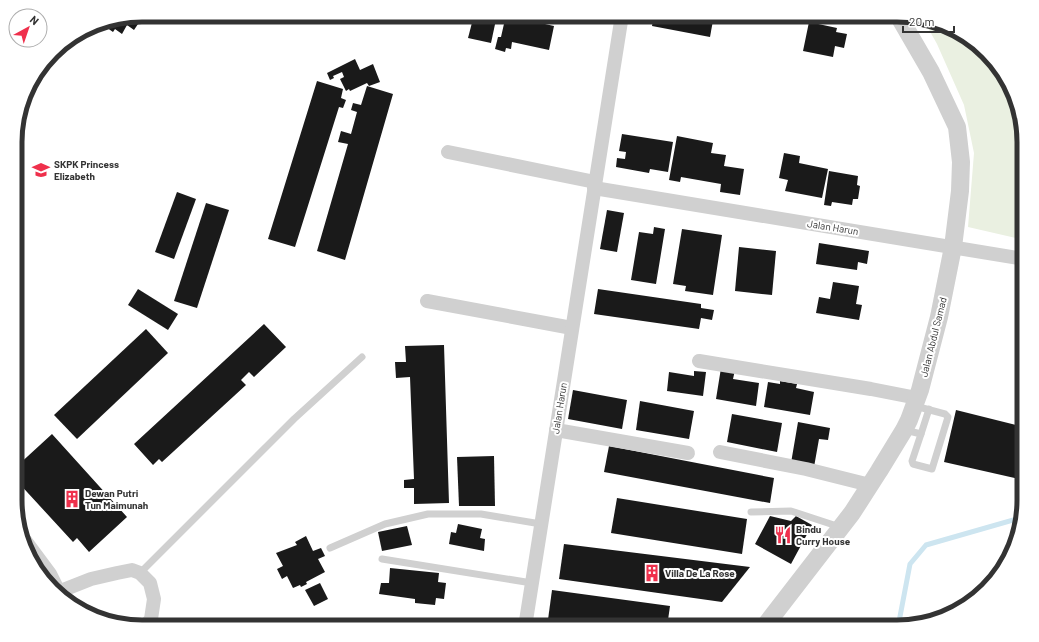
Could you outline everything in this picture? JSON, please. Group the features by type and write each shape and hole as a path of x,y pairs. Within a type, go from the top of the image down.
{"street":[{"name":"Jalan Harun","path":"526,620 621,22"},
{"name":"Jalan Abdul Samad","path":"769,620 852,513 870,485 913,432 920,404 954,247 960,191 961,162 957,127 931,72 902,22"},
{"path":"448,152 594,185"},
{"name":"Jalan Harun","path":"594,185 1017,258"},
{"path":"427,301 572,328"},
{"path":"699,361 871,389 920,404"},
{"path":"556,430 688,453"},
{"path":"720,452 806,469 870,485"},
{"path":"63,590 91,579 132,570 140,573 150,583 154,599 150,620"}],"lane":[{"path":"140,573 294,419 362,357"},
{"path":"913,432 912,463 932,469 948,417 945,414 920,404"},
{"path":"751,512 791,511 840,527"},
{"path":"330,548 385,524 428,514 481,514 541,524"},
{"path":"29,540 53,572 58,586"},
{"path":"382,559 532,583"}],"green space":[{"path":"927,26 950,34 964,42 982,57 1001,82 1008,96 1013,111 1017,134 1017,238 968,227 974,153 964,105 937,44"}],"building":[{"path":"139,22 134,30 127,25 122,34 115,29 113,32 106,28 118,24"},
{"path":"472,22 496,22 491,43 468,38"},
{"path":"504,22 546,22 545,24 554,26 549,50 512,42 511,49 506,48 505,52 495,49 498,37 501,37"},
{"path":"653,22 713,22 710,37 652,26"},
{"path":"809,22 837,28 836,32 847,34 844,48 835,46 833,57 803,51"},
{"path":"355,59 360,70 373,64 380,82 369,86 367,83 350,91 349,89 346,91 340,79 344,77 342,72 333,76 334,78 330,80 327,73"},
{"path":"317,81 343,89 341,98 346,100 343,108 339,107 295,247 268,239"},
{"path":"367,86 393,94 345,260 317,251 348,144 338,142 341,131 351,134 357,112 351,110 353,103 361,105"},
{"path":"622,134 673,142 668,172 650,169 649,173 616,167 617,158 625,159 626,152 619,151"},
{"path":"677,136 713,143 711,153 726,155 724,166 744,169 740,195 720,192 721,184 681,177 680,182 669,180"},
{"path":"784,153 800,156 799,163 828,169 822,198 785,191 788,180 779,178"},
{"path":"829,171 858,176 857,185 860,186 858,199 853,199 852,205 832,202 831,206 824,205"},
{"path":"177,192 196,199 174,259 155,252"},
{"path":"206,203 229,210 197,308 174,301"},
{"path":"607,210 624,213 617,252 600,249"},
{"path":"654,227 665,229 656,284 631,280 639,232 653,234"},
{"path":"682,229 722,235 713,295 685,291 686,286 673,284"},
{"path":"819,243 869,251 867,264 858,262 857,270 816,264"},
{"path":"739,247 776,251 772,295 735,291"},
{"path":"833,282 859,286 856,304 862,305 859,320 816,313 819,297 830,299"},
{"path":"138,289 178,314 168,330 128,305"},
{"path":"598,289 701,304 701,308 714,310 712,320 701,318 699,329 594,314"},
{"path":"264,324 286,347 254,377 249,372 241,380 246,385 162,462 159,459 153,465 134,444"},
{"path":"146,329 168,353 77,439 54,415"},
{"path":"444,345 449,503 414,504 414,488 404,488 404,480 414,479 410,377 396,378 395,362 406,362 405,346"},
{"path":"721,368 735,370 733,379 759,383 756,406 716,399"},
{"path":"694,371 706,372 703,396 667,391 669,372 694,376"},
{"path":"780,381 797,384 796,388 814,392 810,415 764,407 768,382 780,384"},
{"path":"573,390 627,400 622,429 568,419"},
{"path":"640,401 694,411 689,439 636,430"},
{"path":"956,410 1017,425 1017,478 944,462"},
{"path":"732,414 782,423 777,452 727,442"},
{"path":"798,422 830,428 828,440 819,439 814,467 791,463"},
{"name":"Dewan Putri Tun Maimunah","path":"52,434 127,517 89,552 77,538 73,542 22,487 22,462"},
{"path":"609,446 774,478 770,503 604,472"},
{"path":"494,456 495,506 459,506 457,457"},
{"path":"617,498 747,519 742,554 611,533"},
{"name":"Bindu Curry House","path":"770,516 791,521 796,516 812,525 791,564 755,544"},
{"path":"458,524 482,529 480,538 485,539 484,551 449,544 451,532 456,533"},
{"path":"407,526 412,545 382,551 378,532"},
{"path":"306,536 313,551 321,548 325,556 318,559 325,572 306,582 307,584 301,587 300,585 293,588 287,576 282,579 277,569 283,566 276,553 297,545 295,542"},
{"name":"Villa De La Rose","path":"564,544 750,567 722,602 559,579"},
{"path":"390,568 439,573 438,582 446,583 444,599 436,598 435,605 415,603 415,599 379,594 381,583 389,583"},
{"path":"320,583 328,599 314,606 305,590"},
{"path":"552,590 670,606 668,620 548,620"}],"waterway":[{"path":"899,620 910,564 926,545 1016,519"}],"place":[{"name":"SKPK Princess Elizabeth","path":"41,170"},
{"name":"Dewan Putri Tun Maimunah","path":"72,499"},
{"name":"Bindu Curry House","path":"783,535"},
{"name":"Villa De La Rose","path":"652,573"}]}
